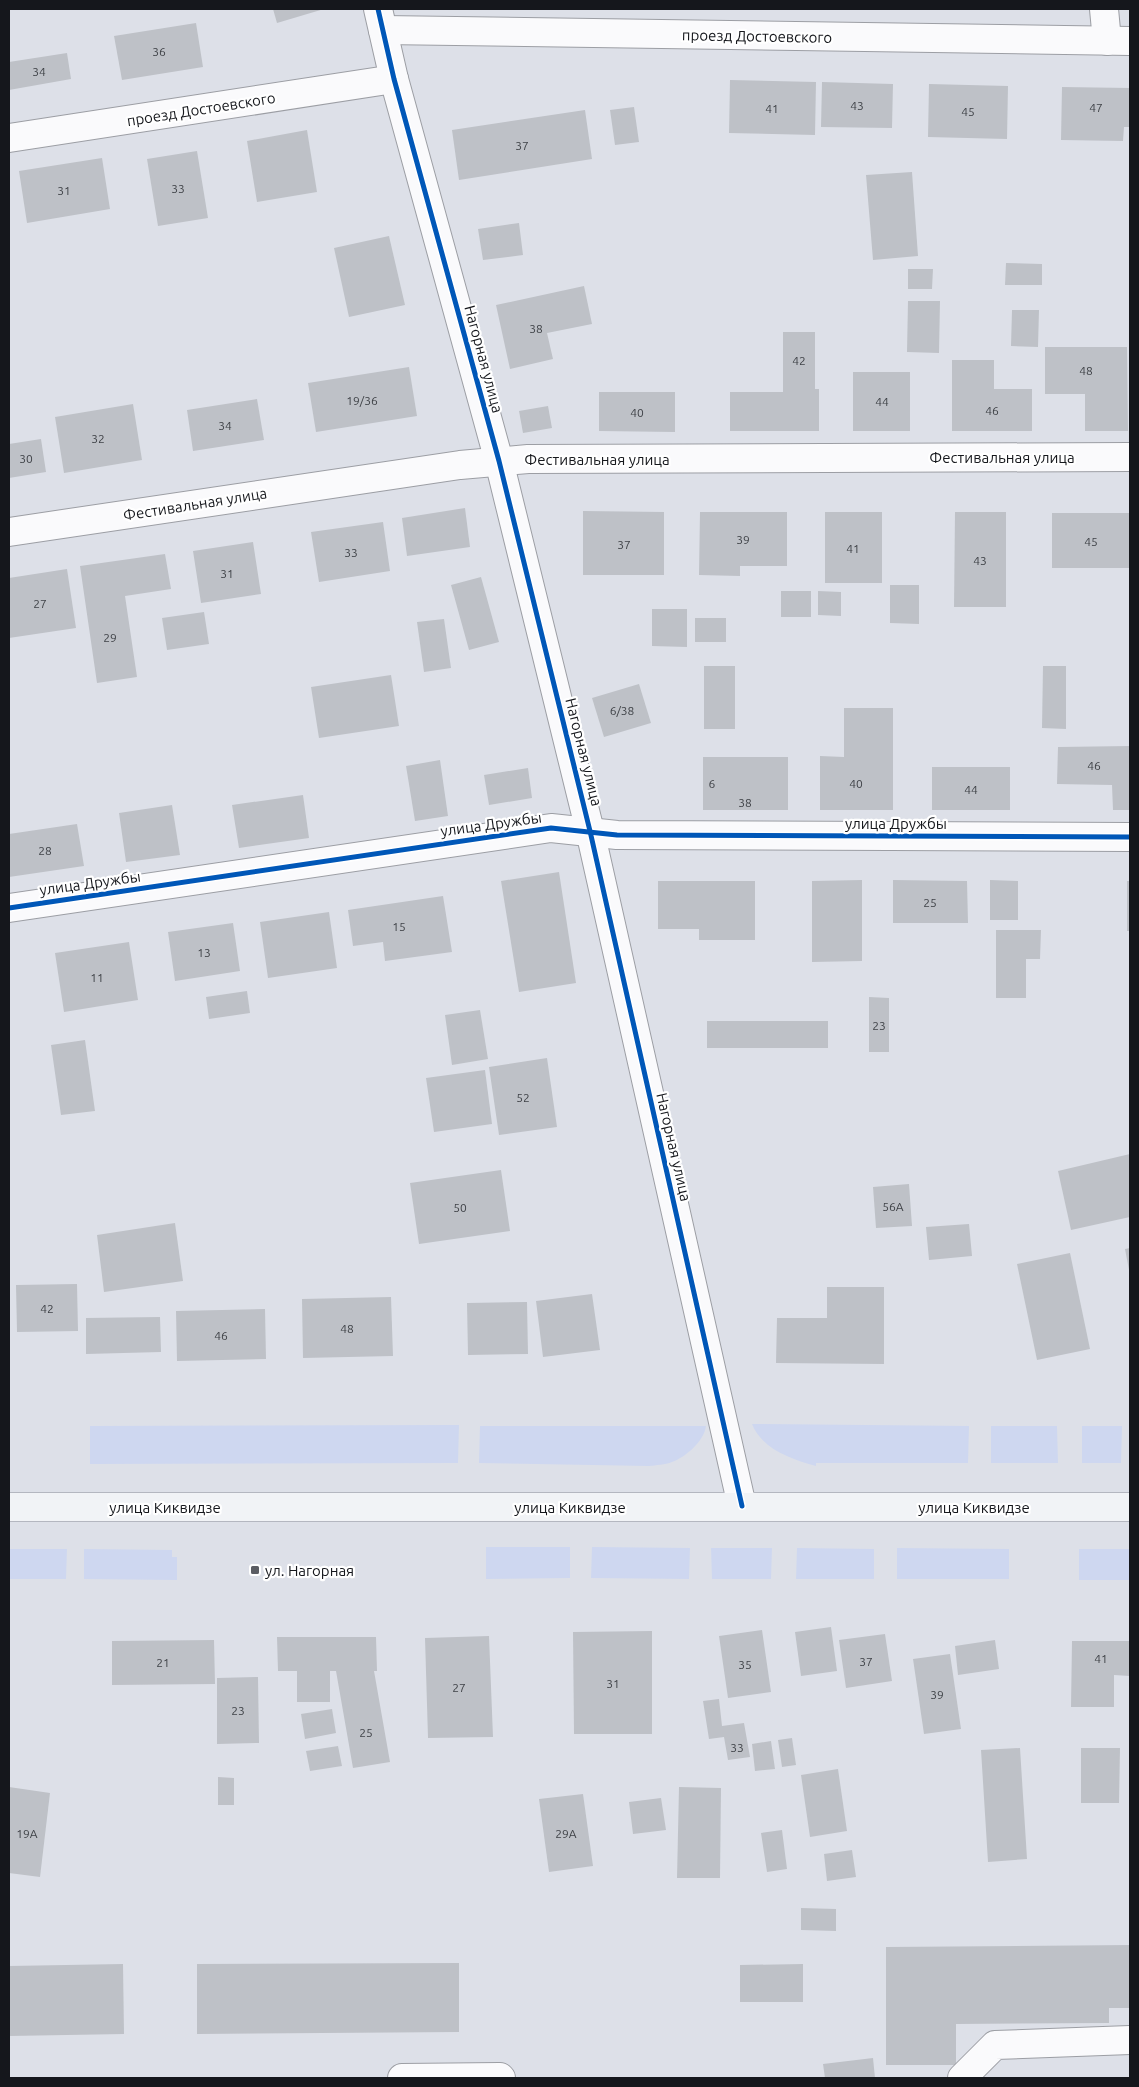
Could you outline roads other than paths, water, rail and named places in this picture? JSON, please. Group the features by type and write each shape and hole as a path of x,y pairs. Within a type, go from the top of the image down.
{"main road":[{"name":"улица Киквидзе","path":"9,1507 742,1506 1130,1508"}],"street":[{"path":"1104,9 1118,41"},
{"name":"проезд Достоевского","path":"381,20 1118,41"},
{"name":"Нагорная улица","path":"381,20 394,79 499,461 590,831 742,1506"},
{"name":"проезд Достоевского","path":"9,138 394,79"},
{"name":"Фестивальная улица","path":"9,532 460,465 528,459 1130,457"},
{"name":"улица Дружбы","path":"9,908 551,828 627,835 1130,837"},
{"path":"962,2078 995,2045 1130,2040"},
{"path":"402,2078 501,2078"}],"place":[{"name":"ул. Нагорная","path":"255,1570"}]}
